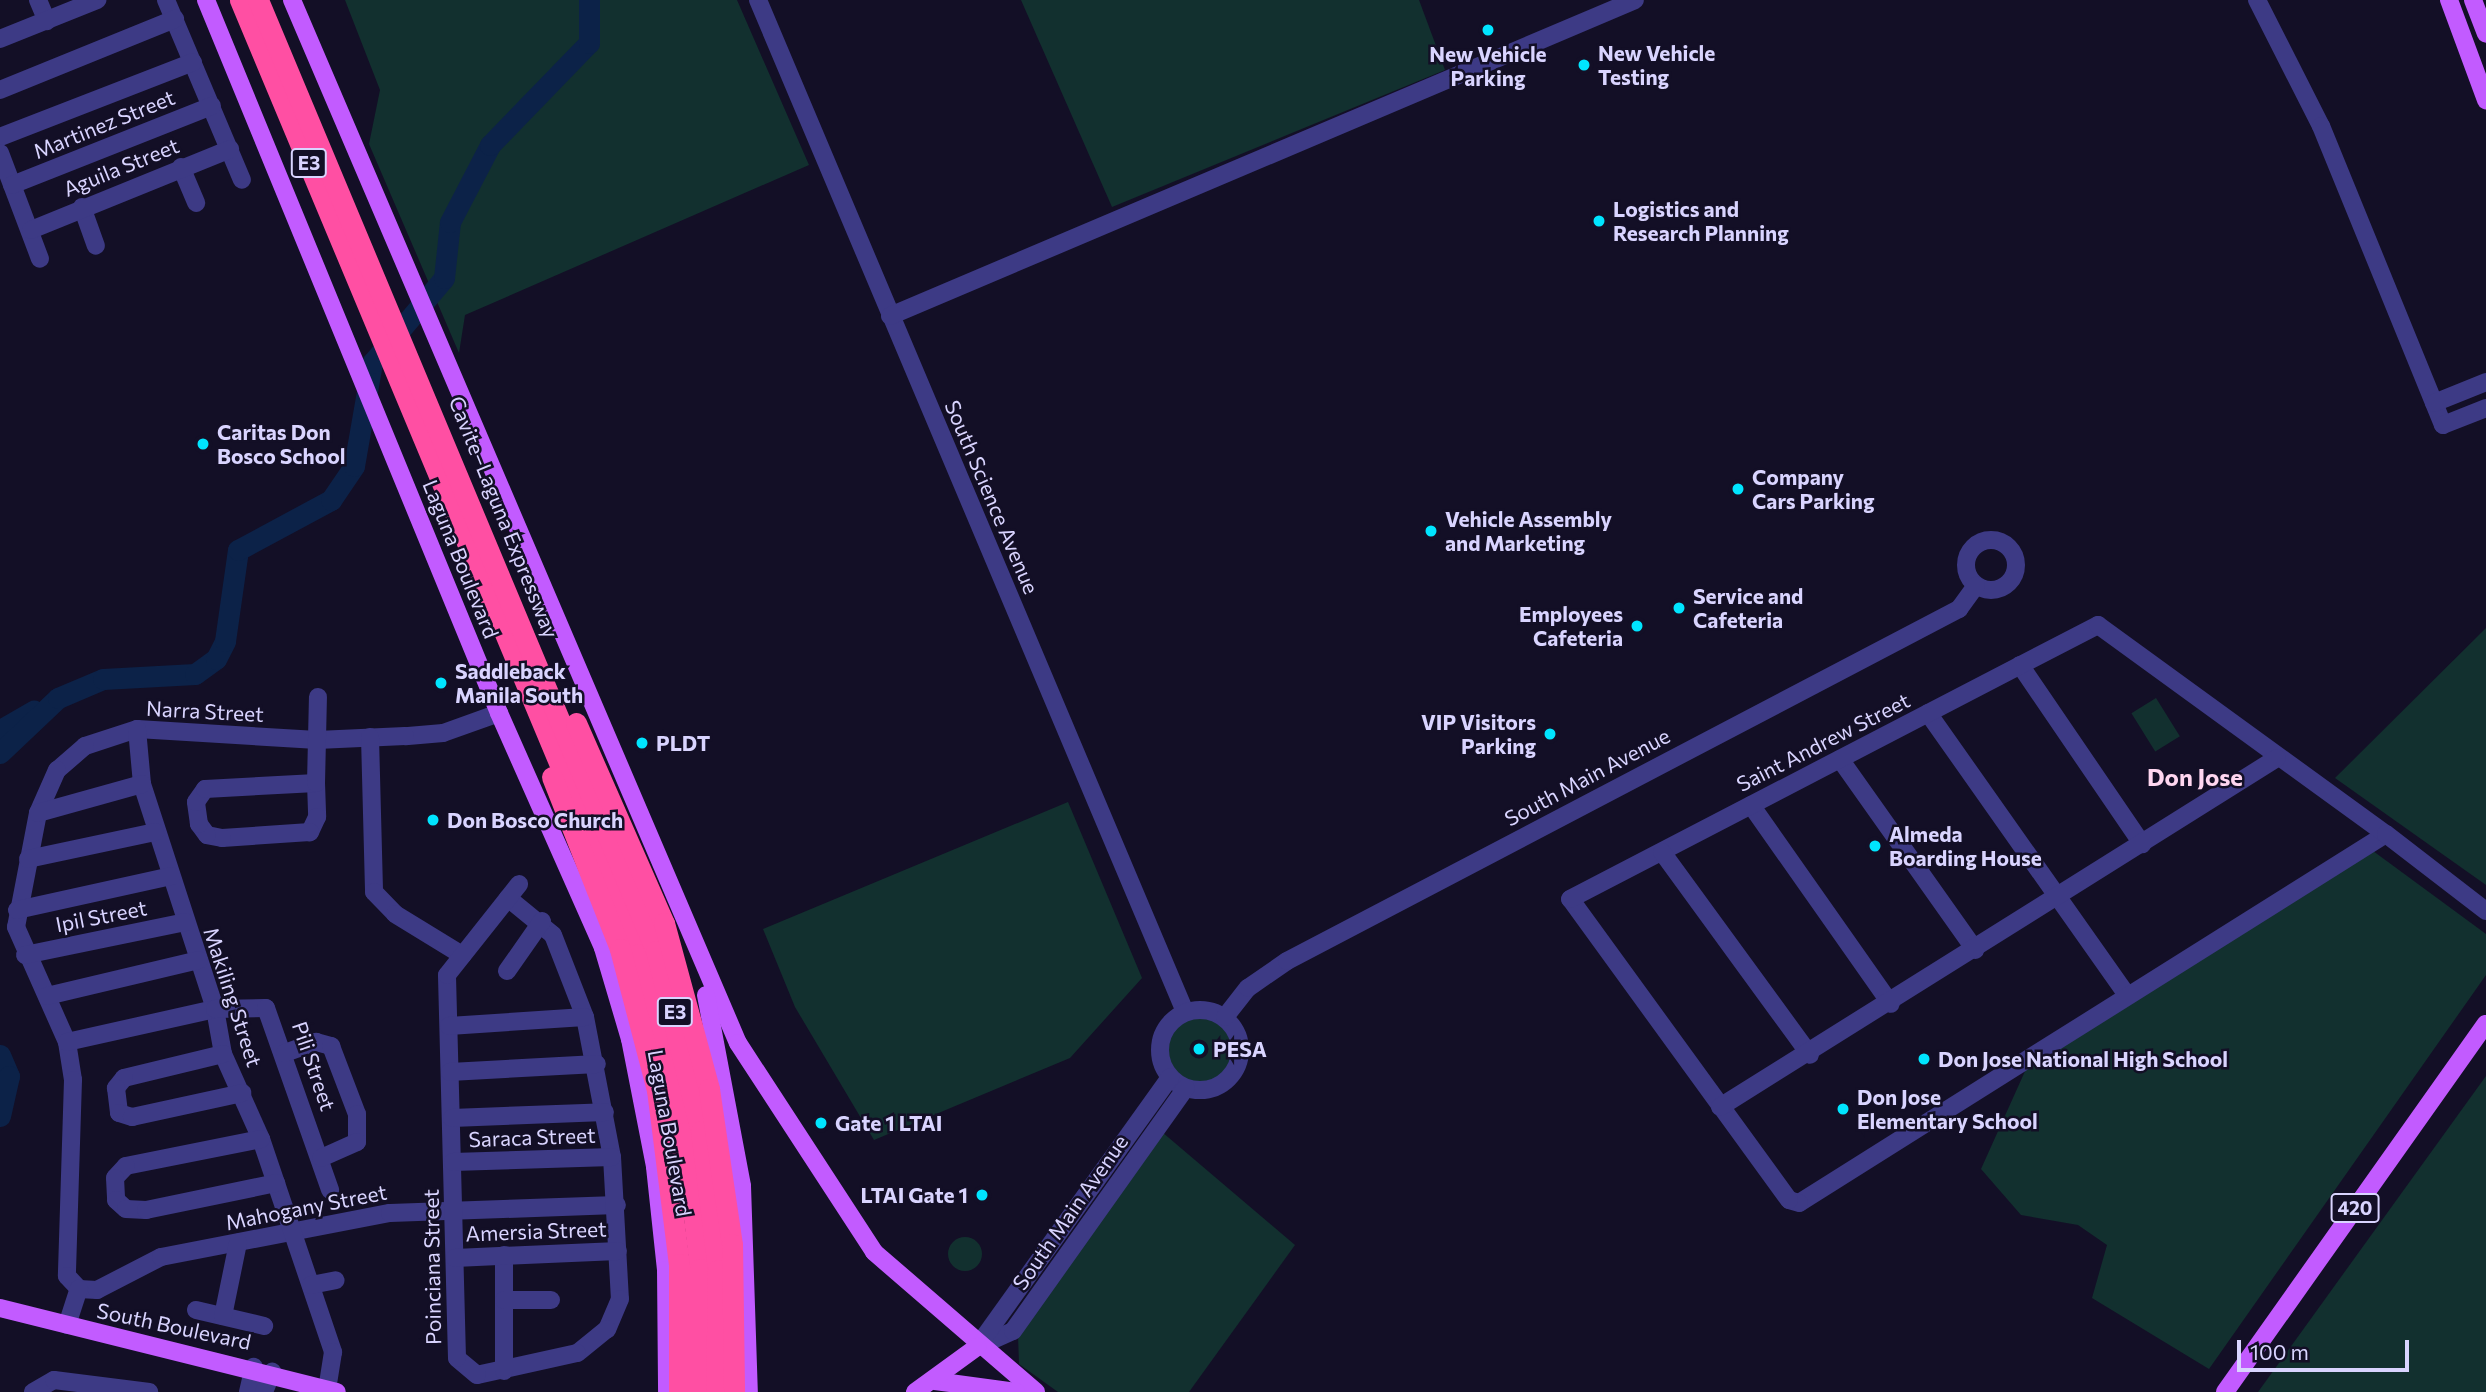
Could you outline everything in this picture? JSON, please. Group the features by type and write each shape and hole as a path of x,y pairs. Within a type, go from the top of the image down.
{"highway":[{"name":"Cavite–Laguna Expressway","path":"240,0 409,401 646,925 682,1037 715,1230 716,1392"},
{"name":"Cavite–Laguna Expressway","path":"258,0 423,382 620,904 671,1067 700,1269 699,1392"},
{"path":"526,658 557,791 620,949 646,1037 677,1227 670,1389"},
{"path":"526,658 598,764 682,978 727,1195 734,1392"}],"main road":[{"name":"Laguna Boulevard","path":"206,0 499,713 603,948 630,1039 660,1204 670,1389"},
{"path":"292,0 697,958 748,1061 853,1226 977,1347 1036,1392"},
{"path":"2449,0 2486,100"},
{"path":"2473,0 2486,34"},
{"path":"697,958 742,1186 749,1392"},
{"name":"420","path":"2225,1392 2486,1024"},
{"name":"South Boulevard","path":"0,1308 263,1369 328,1389"},
{"path":"915,1392 935,1381 977,1347"},
{"path":"935,1381 1016,1392"}],"street":[{"path":"38,0 47,21"},
{"path":"1,36 47,21 97,0"},
{"path":"166,0 242,180"},
{"name":"South Science Avenue","path":"758,0 1185,1012"},
{"path":"890,316 1635,0"},
{"path":"2257,0 2321,126 2443,425 2486,408"},
{"path":"0,90 174,19"},
{"path":"0,138 193,62"},
{"name":"Martinez Street","path":"12,185 212,106"},
{"name":"Aguila Street","path":"31,230 230,149"},
{"path":"0,153 40,259"},
{"path":"181,167 196,203"},
{"path":"82,207 96,246"},
{"path":"2434,403 2486,382"},
{"name":"South Main Avenue","path":"1225,1017 1248,988 1287,961 1959,609 1976,586"},
{"name":"Saint Andrew Street","path":"1720,1107 1570,899 2098,625 2277,758"},
{"path":"2020,665 2142,844"},
{"path":"316,783 205,789 196,802 199,824 207,835 222,838 310,832 317,817 318,697"},
{"name":"Narra Street","path":"88,1289 65,1268 73,1080 67,1042 25,955 17,911 38,813 68,756 137,729 317,740 443,733 499,713"},
{"path":"1927,713 2126,994"},
{"name":"Makiling Street","path":"137,729 142,784 155,832 215,1009 223,1054 261,1139 333,1352 328,1389"},
{"path":"370,737 374,892 395,914 462,955"},
{"path":"2386,834 2126,994 1800,1203 1789,1200 1720,1107 1810,1055 2277,758 2386,834 2486,911"},
{"path":"1839,759 1975,950"},
{"path":"38,813 142,784"},
{"path":"1751,805 1891,1004"},
{"path":"28,859 155,832"},
{"path":"1662,852 1810,1055"},
{"path":"17,911 171,876"},
{"name":"Poinciana Street","path":"514,891 542,921 564,955 585,1017 597,1064 617,1205 620,1298 607,1329 577,1353 477,1375 461,1367 455,1258 447,975 514,891"},
{"path":"507,971 542,921"},
{"name":"Ipil Street","path":"25,955 186,922"},
{"path":"47,996 199,960"},
{"name":"Pili Street","path":"215,1009 266,1008 285,1053 330,1190"},
{"path":"67,1042 215,1009"},
{"path":"1204,1009 1225,1017 1240,1041 1236,1069 1214,1087 1186,1087 1170,1077 1160,1041 1185,1012 1204,1009"},
{"path":"449,1026 585,1017"},
{"path":"285,1053 316,1042 331,1046 357,1114 357,1142 321,1158"},
{"path":"223,1054 124,1078 116,1087 119,1113 132,1117 242,1093"},
{"path":"450,1072 597,1064"},
{"name":"South Main Avenue","path":"977,1347 1170,1077"},
{"name":"South Main Avenue","path":"977,1347 1013,1331 1186,1087"},
{"path":"452,1118 605,1112"},
{"path":"261,1139 126,1166 115,1178 116,1200 126,1209 146,1210 276,1184"},
{"name":"Saraca Street","path":"453,1162 612,1157"},
{"name":"Mahogany Street","path":"88,1289 161,1257 294,1234 390,1213 617,1205"},
{"path":"223,1316 237,1243"},
{"name":"Amersia Street","path":"455,1258 618,1251"},
{"path":"504,1255 504,1371"},
{"path":"311,1285 336,1280"},
{"path":"67,1325 88,1289"},
{"path":"504,1300 551,1300"},
{"path":"196,1310 264,1326"},
{"path":"248,1392 263,1369"},
{"path":"263,1369 264,1392"},
{"path":"33,1390 54,1380 84,1387 140,1391"}],"green space":[{"path":"345,0 737,0 809,165 465,315 459,353 369,144 380,90"},
{"path":"1021,0 1419,0 1445,70 1112,207"},
{"path":"2486,628 2486,885 2335,778"},
{"path":"2156,698 2180,736 2155,752 2131,713"},
{"path":"1068,802 1142,978 1070,1058 874,1140 795,1007 763,929"},
{"path":"2369,848 2486,934 2486,975 2209,1369 2092,1298 2107,1245 2078,1225 2021,1215 1981,1169 2026,1069"},
{"path":"1200,1015 1213,1018 1224,1025 1231,1036 1234,1049 1231,1062 1224,1073 1213,1080 1200,1083 1187,1080 1176,1073 1169,1062 1166,1049 1169,1036 1176,1025 1187,1018"},
{"path":"2486,1076 2486,1392 2258,1392"},
{"path":"1162,1132 1295,1245 1189,1392 1058,1392 1019,1364 1018,1335"},
{"path":"965,1237 977,1242 982,1254 977,1266 965,1271 953,1266 948,1254 953,1242"}],"waterway":[{"path":"0,753 58,698 103,679 195,674 216,659 225,641 238,550 331,500 354,466 372,363 444,278 450,222 490,145 589,43 589,0"},
{"path":"0,730 34,710"},
{"path":"0,1055 9,1076 0,1116"}],"place":[{"name":"New Vehicle Parking","path":"1488,30"},
{"name":"New Vehicle Testing","path":"1584,65"},
{"name":"Logistics and Research Planning","path":"1599,221"},
{"name":"Caritas Don Bosco School","path":"203,444"},
{"name":"Company Cars Parking","path":"1738,489"},
{"name":"Vehicle Assembly and Marketing","path":"1431,531"},
{"name":"Service and Cafeteria","path":"1679,608"},
{"name":"Employees Cafeteria","path":"1637,626"},
{"name":"Saddleback Manila South","path":"441,683"},
{"name":"VIP Visitors Parking","path":"1550,734"},
{"name":"PLDT","path":"642,743"},
{"name":"Don Bosco Church","path":"433,820"},
{"name":"Almeda Boarding House","path":"1875,846"},
{"name":"PESA","path":"1199,1049"},
{"name":"Don Jose National High School","path":"1924,1059"},
{"name":"Don Jose Elementary School","path":"1843,1109"},
{"name":"Gate 1 LTAI","path":"821,1123"},
{"name":"LTAI Gate 1","path":"982,1195"}],"district":[{"name":"Don Jose","path":"2195,777"}]}
